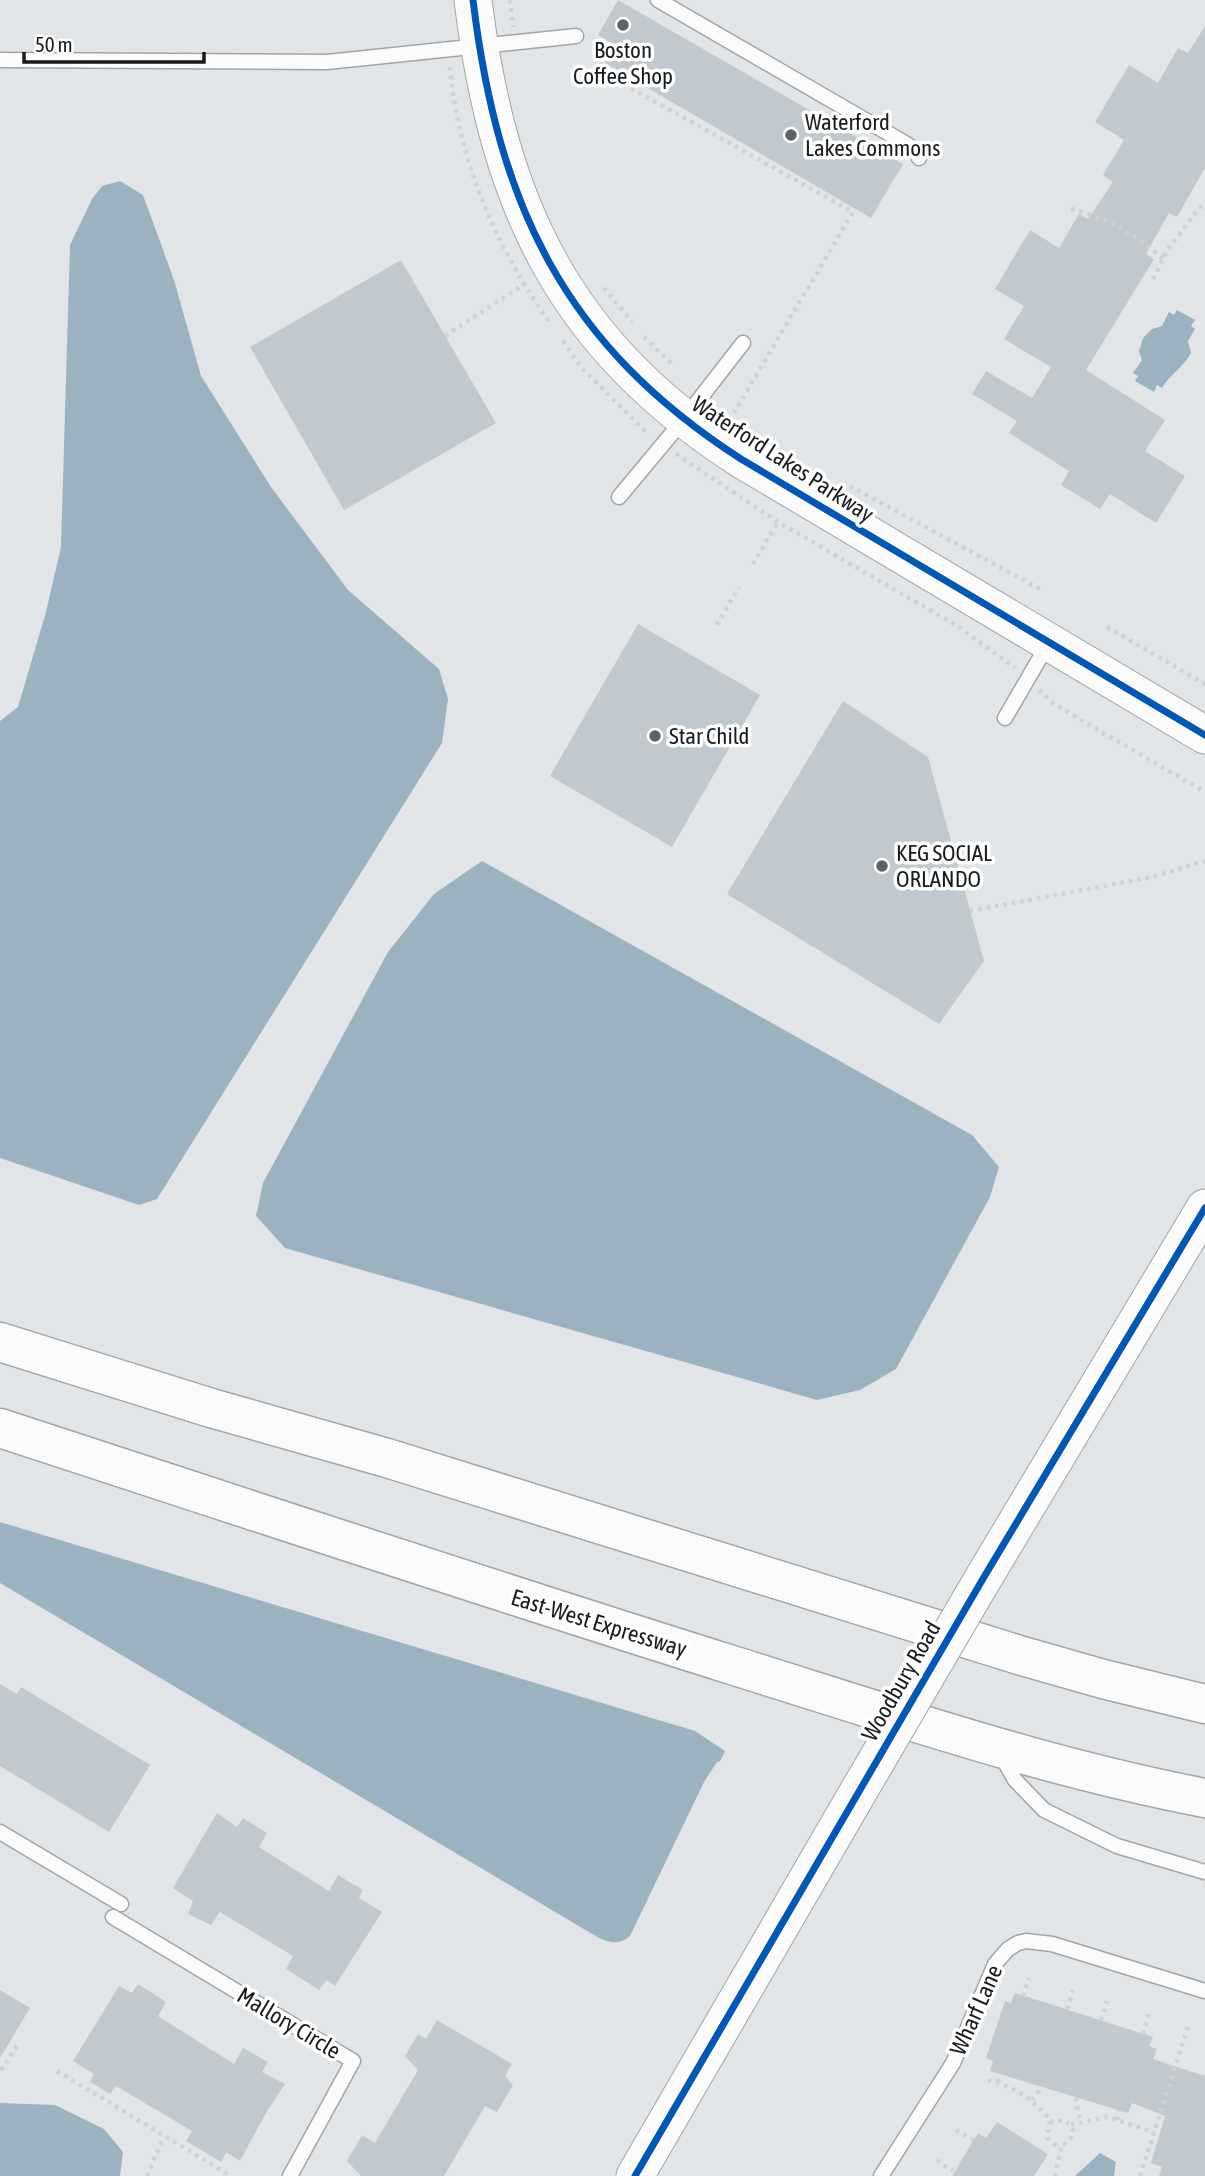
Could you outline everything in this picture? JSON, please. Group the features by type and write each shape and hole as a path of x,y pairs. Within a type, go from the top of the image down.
{"highway":[{"path":"0,1342 211,1408 400,1462 1040,1661 1145,1691 1205,1704"},
{"name":"East-West Expressway","path":"0,1428 457,1579 995,1745 1076,1769 1205,1798"}],"street":[{"name":"Waterford Lakes Parkway","path":"473,0 496,45 494,122 507,168 540,248 604,341 641,382 694,407 708,438 810,502 1205,735"},
{"name":"Woodbury Road","path":"635,2176 984,1577 1205,1208"}],"lane":[{"path":"659,0 905,143 915,150 919,158"},
{"path":"0,60 327,62 576,36"},
{"path":"619,497 743,343"},
{"path":"1005,718 1048,643"},
{"path":"995,1745 1015,1780 1044,1810 1117,1846 1205,1872"},
{"name":"Mallory Circle","path":"0,1832 353,2061 290,2176"},
{"name":"Wharf Lane","path":"881,2176 953,2063 995,1964 1008,1949 1018,1943 1026,1941 1052,1944 1205,1991"}],"path":[{"path":"496,45 513,22 510,0"},
{"path":"594,37 602,72 853,212 732,416"},
{"path":"1153,279 1177,236 1205,201"},
{"path":"1071,209 1119,226 1163,259"},
{"path":"597,279 634,326"},
{"path":"445,336 523,285"},
{"path":"642,335 694,407 732,416 744,423"},
{"path":"848,485 1040,589"},
{"path":"753,564 778,522"},
{"path":"718,625 739,587"},
{"path":"1107,627 1205,684"},
{"path":"970,911 1152,877 1205,861"},
{"path":"1023,1996 1029,1978"},
{"path":"1067,2009 1073,1990"},
{"path":"1101,2020 1107,2001"},
{"path":"1143,2034 1149,2014"},
{"path":"1140,2176 1151,2153 1154,2132 1161,2119 1188,2027"},
{"path":"0,2068 3,2068 17,2046"},
{"path":"57,2071 231,2176"},
{"path":"997,2082 1000,2075"},
{"path":"1172,2075 1179,2077"},
{"path":"988,2080 1032,2100 1050,2119 1047,2138 1061,2153 1055,2176"},
{"path":"1032,2100 1041,2088"},
{"path":"1076,2098 1078,2114 1083,2121"},
{"path":"1117,2120 1119,2110"},
{"path":"1070,2125 1106,2118 1154,2132"},
{"path":"1049,2123 1057,2119 1070,2125 1073,2133 1071,2139 1058,2147"},
{"path":"956,2130 974,2140"},
{"path":"147,2176 164,2136"},
{"path":"937,2160 953,2171"}],"water":[{"path":"120,181 143,195 174,280 201,376 271,487 348,590 439,669 448,699 442,743 157,1199 139,1205 0,1158 0,721 18,707 46,612 61,547 70,245 92,199 102,186"},
{"path":"1177,310 1195,320 1191,326 1195,329 1188,341 1191,353 1162,388 1157,385 1154,392 1135,381 1138,376 1133,373 1142,360 1139,351 1143,338 1152,329 1162,326 1169,312 1174,315"},
{"path":"482,861 972,1135 999,1167 990,1197 896,1369 860,1390 817,1400 285,1248 256,1216 263,1183 388,952 434,894"},
{"path":"0,1522 695,1731 725,1751 704,1782 630,1936 619,1942 607,1941 0,1583"},
{"path":"0,2103 55,2105 104,2129 123,2152 120,2176 0,2176"},
{"path":"1100,2153 1116,2162 1114,2176 1075,2176"}],"building":[{"name":"Waterford Lakes Commons","path":"618,0 903,164 871,218 605,63 615,45 598,35"},
{"path":"1205,26 1205,168 1177,217 1169,213 1146,254 1154,259 1086,370 1165,420 1145,451 1185,476 1156,523 1110,494 1100,509 1061,485 1069,471 1009,433 1017,421 972,394 986,371 1032,398 1051,367 1004,339 1024,306 995,289 1030,230 1059,248 1079,214 1088,219 1113,182 1103,175 1124,140 1095,122 1129,65 1158,83 1178,48 1188,53"},
{"path":"401,260 496,423 344,510 250,347"},
{"name":"Star Child","path":"638,624 760,695 672,847 550,776"},
{"path":"843,701 928,757 984,961 939,1024 727,894"},
{"path":"0,1684 17,1694 21,1687 150,1765 109,1832 0,1766"},
{"path":"217,1813 237,1827 243,1818 267,1833 259,1847 329,1891 338,1875 363,1890 359,1898 382,1912 335,1986 327,1980 319,1990 286,1969 293,1956 220,1912 211,1925 188,1914 193,1901 173,1888"},
{"path":"138,1984 166,2002 158,2016 234,2064 243,2048 268,2062 262,2072 285,2084 240,2161 226,2152 221,2162 186,2141 192,2131 116,2086 110,2094 90,2082 94,2074 73,2061 119,1986 132,1993"},
{"path":"0,1990 30,2008 0,2058"},
{"path":"1015,1993 1153,2037 1149,2046 1157,2049 1153,2059 1205,2076 1205,2176 1159,2176 1162,2167 1151,2163 1165,2116 1132,2103 1128,2113 990,2071 993,2061 986,2058 1005,2001 1011,2003"},
{"path":"437,2020 512,2064 505,2076 513,2085 497,2112 485,2106 444,2176 361,2176 347,2161 362,2135 375,2143 418,2070 405,2056 418,2034 426,2039"},
{"path":"997,2122 1048,2154 1034,2176 952,2176 978,2133 986,2138"}],"cycle path":[{"path":"473,0 484,74 501,142 522,205 550,264 585,318 628,368 680,415 741,459 1205,735"},
{"path":"635,2176 984,1577 1205,1208"}],"place":[{"name":"Boston Coffee Shop","path":"623,25"},
{"name":"Waterford Lakes Commons","path":"791,135"},
{"name":"Star Child","path":"655,736"},
{"name":"KEG SOCIAL ORLANDO","path":"882,866"}]}
